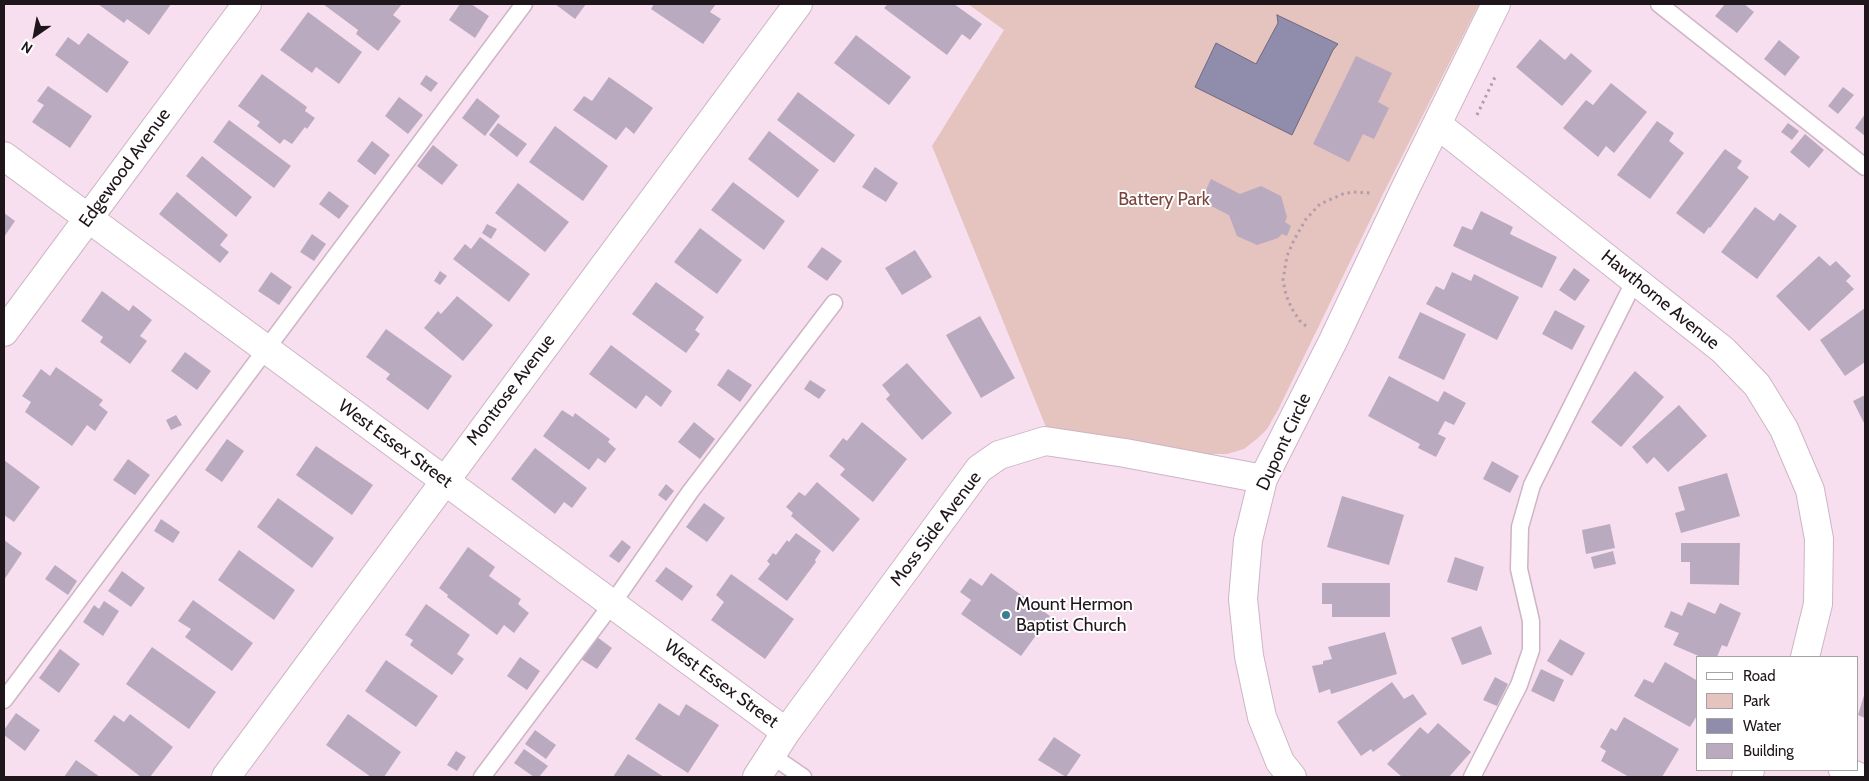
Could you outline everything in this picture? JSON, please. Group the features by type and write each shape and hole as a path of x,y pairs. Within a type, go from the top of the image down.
{"street":[{"name":"Edgewood Avenue","path":"4,332 246,4"},
{"name":"Montrose Avenue","path":"226,777 798,4"},
{"path":"1438,125 1496,4"},
{"name":"Hawthorne Avenue","path":"1438,125 1723,350 1757,385 1784,429 1810,490 1819,538 1818,604 1805,656"},
{"name":"Dupont Circle","path":"1279,772 1262,717 1249,656 1243,599 1248,540 1263,479 1333,341 1405,189 1438,125"},
{"name":"West Essex Street","path":"4,156 87,219 786,732"},
{"name":"Moss Side Avenue","path":"764,766 786,732 979,469 999,455 1045,441 1125,452 1263,479"},
{"path":"1845,771 1859,777"}],"lane":[{"path":"4,700 524,4"},
{"path":"1659,4 1865,167"},
{"path":"1472,777 1520,685 1531,650 1530,621 1519,569 1520,527 1532,485 1635,280"},
{"path":"482,777 612,604 690,492 834,303"},
{"path":"764,766 803,777"}],"path":[{"path":"1306,326 1292,309 1286,295 1283,280 1287,256 1294,240 1306,219 1320,204 1348,193 1371,193"}],"green space":[{"name":"Battery Park","path":"968,4 1479,4 1383,194 1278,410 1267,429 1244,449 1227,454 1207,454 1048,432 932,146 1004,30"}],"water":[{"path":"1277,15 1338,44 1333,50 1292,135 1195,87 1216,43 1256,64 1278,23"}],"building":[{"path":"98,4 171,4 149,35 127,19 124,23"},
{"path":"323,4 402,4 393,15 401,21 378,51 356,34 358,30"},
{"path":"460,4 471,4 489,16 475,38 449,20"},
{"path":"555,4 586,4 575,19"},
{"path":"654,4 716,4 710,12 721,19 703,44 651,9"},
{"path":"888,4 954,4 982,24 970,40 962,34 947,55 884,8"},
{"path":"1725,4 1744,4 1754,12 1737,33 1715,16"},
{"path":"308,12 362,52 339,84 316,67 312,73 280,50"},
{"path":"88,33 129,62 107,93 55,55 68,37 79,45"},
{"path":"856,35 911,77 889,105 834,63"},
{"path":"1540,39 1565,60 1571,53 1592,71 1562,106 1516,67"},
{"path":"1779,40 1800,57 1785,76 1764,59"},
{"path":"1356,56 1392,73 1378,102 1389,108 1374,139 1363,134 1349,162 1313,144"},
{"path":"262,74 307,107 305,111 315,118 307,129 305,127 292,144 284,139 280,144 257,126 260,122 238,106"},
{"path":"426,75 438,83 431,92 420,84"},
{"path":"609,77 653,108 634,134 626,127 616,140 573,110 584,96 592,101"},
{"path":"1611,83 1647,112 1614,153 1606,146 1598,157 1563,128 1586,100 1593,105"},
{"path":"48,86 92,116 70,148 32,122 44,105 37,101"},
{"path":"1843,87 1854,95 1838,114 1828,106"},
{"path":"798,92 855,135 834,163 777,120"},
{"path":"399,97 423,115 408,134 385,116"},
{"path":"477,98 500,116 485,136 462,118"},
{"path":"1865,114 1865,136 1855,128"},
{"path":"229,120 291,166 274,188 213,142"},
{"path":"1657,121 1674,133 1669,141 1684,153 1650,199 1617,175"},
{"path":"498,123 527,144 517,157 489,135"},
{"path":"1788,123 1799,131 1792,140 1781,132"},
{"path":"555,126 608,166 583,201 529,162"},
{"path":"769,131 819,170 798,198 748,159"},
{"path":"1805,134 1824,150 1809,168 1790,152"},
{"path":"372,141 390,155 375,175 357,161"},
{"path":"433,145 458,165 442,185 417,166"},
{"path":"1725,149 1742,161 1737,168 1749,177 1704,234 1676,213"},
{"path":"202,156 252,197 236,217 186,176"},
{"path":"875,167 898,183 886,202 862,187"},
{"path":"1211,179 1240,194 1261,186 1281,196 1287,217 1285,222 1291,226 1287,236 1282,234 1278,238 1257,245 1237,236 1229,215 1201,201"},
{"path":"733,182 785,221 764,250 711,210"},
{"path":"518,183 569,222 545,252 495,213"},
{"path":"329,191 349,206 339,219 319,204"},
{"path":"177,192 228,235 220,245 229,252 220,263 159,214"},
{"path":"1755,207 1774,221 1780,213 1797,226 1757,279 1721,252"},
{"path":"1481,211 1513,227 1510,234 1557,257 1542,288 1453,246 1462,226 1472,230"},
{"path":"4,213 15,221 4,237"},
{"path":"487,224 497,229 491,239 482,233"},
{"path":"700,228 742,260 717,294 674,262"},
{"path":"312,234 326,244 314,261 300,252"},
{"path":"480,237 530,274 509,302 453,259 465,244 471,249"},
{"path":"822,247 842,261 827,281 807,267"},
{"path":"915,250 932,277 902,295 885,268"},
{"path":"1819,256 1830,266 1836,261 1851,276 1846,281 1854,289 1809,331 1776,296"},
{"path":"1574,268 1590,280 1575,301 1559,290"},
{"path":"440,271 447,276 440,285 434,281"},
{"path":"271,272 292,287 279,305 258,291"},
{"path":"1452,272 1471,281 1474,274 1519,297 1497,340 1426,304 1436,286 1444,290"},
{"path":"656,282 704,317 695,330 700,334 686,353 632,314"},
{"path":"102,291 129,311 133,305 152,320 140,336 147,341 130,364 100,342 103,337 81,321"},
{"path":"457,296 493,325 463,361 424,328 438,311 441,314"},
{"path":"1865,308 1865,362 1845,376 1820,340"},
{"path":"1555,310 1585,326 1572,350 1542,334"},
{"path":"1420,312 1466,334 1444,380 1398,358"},
{"path":"980,316 1015,378 981,398 946,335"},
{"path":"386,329 452,376 428,410 386,379 390,374 366,357"},
{"path":"611,345 672,391 661,407 646,395 636,409 589,374"},
{"path":"185,352 211,371 197,390 171,371"},
{"path":"907,363 952,413 922,440 886,399 890,395 882,385"},
{"path":"56,367 103,400 99,405 108,412 95,431 87,425 72,446 25,412 31,402 22,396 41,369 50,376"},
{"path":"728,369 752,385 740,402 717,385"},
{"path":"1635,371 1664,397 1621,447 1591,422"},
{"path":"1389,376 1438,402 1444,391 1466,403 1454,425 1445,421 1438,434 1446,438 1436,457 1418,448 1420,444 1368,416"},
{"path":"810,380 826,390 819,399 804,389"},
{"path":"1865,395 1865,425 1853,401"},
{"path":"1679,405 1707,436 1668,472 1654,457 1647,464 1632,447"},
{"path":"562,410 573,417 575,413 610,439 608,442 616,449 605,463 598,458 589,470 543,436"},
{"path":"176,415 182,425 171,430 166,420"},
{"path":"694,422 715,439 700,459 678,442"},
{"path":"862,422 907,459 873,502 840,475 845,469 829,456 843,438 847,441"},
{"path":"227,439 244,451 222,482 205,470"},
{"path":"316,446 373,485 352,515 296,475"},
{"path":"535,448 587,488 572,508 564,502 555,514 511,479"},
{"path":"128,459 150,475 135,495 113,480"},
{"path":"4,460 40,487 14,522 4,515"},
{"path":"1492,461 1519,476 1510,493 1483,479"},
{"path":"1727,473 1740,516 1681,533 1675,513 1685,510 1678,487"},
{"path":"817,482 860,519 833,552 791,516 793,513 786,507 799,492 805,496"},
{"path":"666,484 674,491 666,501 658,495"},
{"path":"1342,496 1404,515 1389,565 1327,547"},
{"path":"278,498 334,538 312,568 257,527"},
{"path":"704,503 725,518 707,542 686,527"},
{"path":"161,519 180,532 173,543 154,531"},
{"path":"1610,524 1615,548 1586,554 1582,530"},
{"path":"796,533 821,551 815,560 816,562 787,601 758,579 770,564 767,561 773,553 776,555 787,540 789,542"},
{"path":"4,540 22,553 4,580"},
{"path":"622,540 631,547 619,563 609,556"},
{"path":"1681,543 1740,543 1739,585 1690,584 1690,562 1681,562"},
{"path":"468,547 495,567 489,576 521,599 518,604 529,613 514,633 504,625 497,635 447,597 448,595 439,588"},
{"path":"239,550 295,590 274,620 218,580"},
{"path":"1613,551 1616,564 1594,569 1591,557"},
{"path":"1455,557 1484,567 1477,591 1447,582"},
{"path":"55,565 77,581 68,595 45,579"},
{"path":"666,567 693,586 682,601 655,581"},
{"path":"122,571 145,588 131,607 108,591"},
{"name":"Mount Hermon Baptist Church","path":"991,573 1050,616 1021,656 961,614 971,600 960,592 970,578 982,586"},
{"path":"731,574 794,619 765,659 711,620 724,602 716,595"},
{"path":"1322,583 1390,583 1390,617 1332,617 1332,604 1322,604"},
{"path":"193,600 253,643 232,671 185,637 191,629 178,621"},
{"path":"104,601 119,611 103,636 83,622 94,605 99,609"},
{"path":"1688,602 1715,614 1720,603 1741,613 1727,647 1722,645 1717,656 1699,656 1673,645 1679,633 1664,627 1671,611 1682,616"},
{"path":"426,604 470,635 457,654 464,659 452,675 410,645 413,640 405,635"},
{"path":"1481,626 1492,654 1462,665 1451,638"},
{"path":"1385,632 1397,674 1331,694 1330,689 1319,693 1312,666 1323,664 1323,661 1332,659 1328,647"},
{"path":"597,637 612,648 597,669 581,659"},
{"path":"1560,639 1585,653 1572,676 1547,661"},
{"path":"152,647 216,692 189,729 126,684"},
{"path":"60,649 80,664 59,693 39,678"},
{"path":"520,657 540,671 527,690 507,676"},
{"path":"386,660 438,696 416,727 365,691"},
{"path":"1665,662 1696,680 1696,717 1690,727 1634,696 1644,679 1653,683"},
{"path":"1541,669 1564,680 1554,702 1531,691"},
{"path":"1495,677 1508,684 1497,706 1483,700"},
{"path":"1392,682 1404,699 1413,694 1427,714 1373,752 1371,749 1361,756 1337,722"},
{"path":"1865,692 1865,718 1859,715"},
{"path":"659,703 679,716 686,704 719,725 688,773 635,739"},
{"path":"16,713 40,730 25,751 4,735 4,730"},
{"path":"130,714 173,747 150,777 141,777 94,741 114,715 124,722"},
{"path":"348,714 401,752 384,777 371,777 326,745"},
{"path":"1624,717 1679,749 1662,777 1629,777 1601,761 1606,751 1600,747 1611,728 1616,731"},
{"path":"1438,723 1471,752 1449,777 1402,777 1387,764 1420,727 1428,734"},
{"path":"535,730 556,745 546,759 525,744"},
{"path":"1054,737 1081,755 1066,777 1038,760"},
{"path":"524,749 548,766 539,777 534,777 514,763"},
{"path":"456,751 466,757 457,771 447,765"},
{"path":"628,754 664,777 613,777"},
{"path":"76,760 100,777 64,777"}],"place":[{"name":"Mount Hermon Baptist Church","path":"1006,615"}]}
